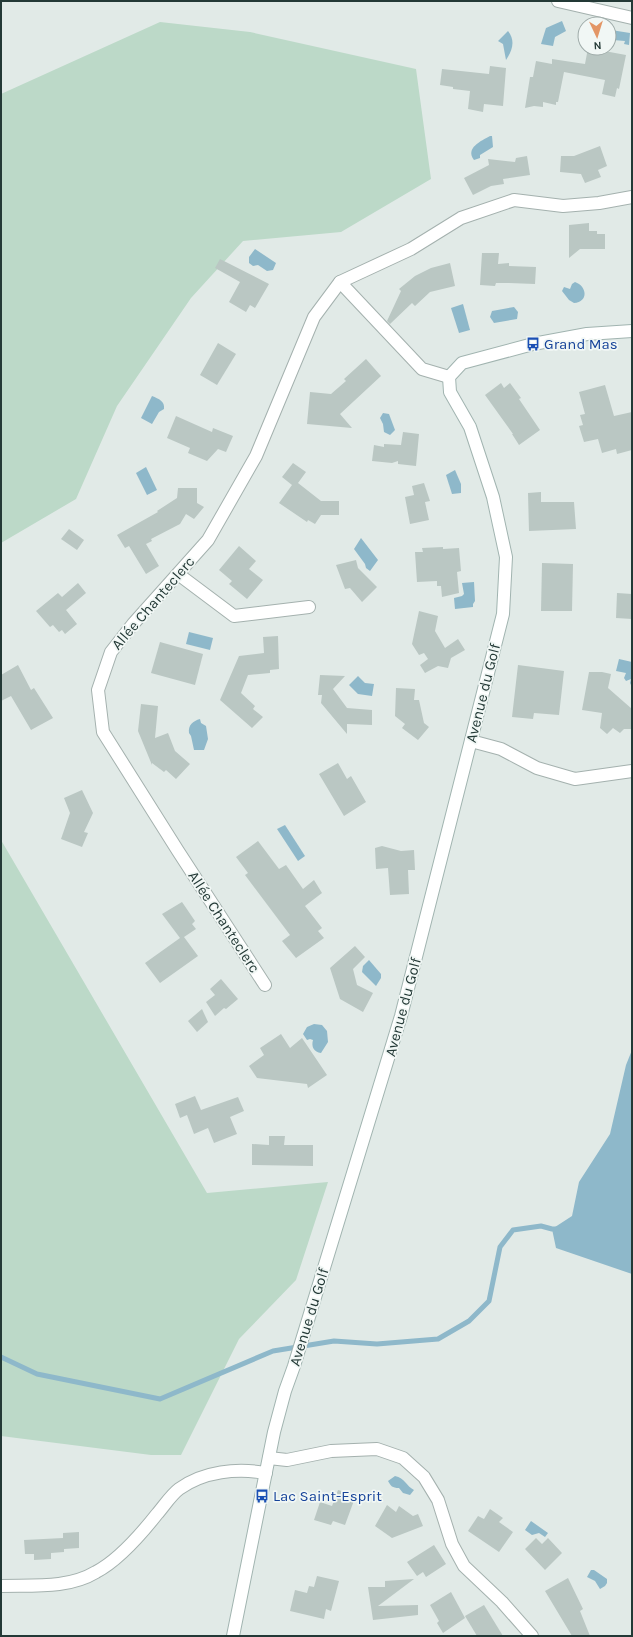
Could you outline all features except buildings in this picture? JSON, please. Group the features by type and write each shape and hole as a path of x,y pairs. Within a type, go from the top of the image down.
{"street":[{"path":"558,1 632,18"},
{"path":"632,197 599,203 563,206 514,200 461,218 411,249 340,282 422,369 449,377 462,363 533,344 587,334 632,330"},
{"name":"Allée Chanteclerc","path":"265,985 103,732 98,690 111,652 132,624 208,540 256,456 314,317 340,282"},
{"name":"Avenue du Golf","path":"233,1636 266,1472 283,1398 401,1016 503,614 506,557 493,497 470,427 450,392 449,377"},
{"path":"178,574 234,616 309,606"},
{"path":"470,741 501,749 537,768 575,778 632,771"},
{"path":"269,1458 287,1460 331,1451 377,1449 403,1458 424,1476 438,1500 452,1544 464,1566 502,1602 532,1636"},
{"path":"1,1586 61,1584 80,1580 96,1573 108,1564 148,1525 178,1489 216,1473 235,1470 266,1472"}],"green space":[{"path":"160,22 250,32 416,69 431,179 341,232 243,241 191,298 117,406 76,499 1,543 1,94"},
{"path":"1,840 207,1193 328,1182 296,1280 239,1339 181,1455 151,1455 1,1436"}],"water":[{"path":"562,21 566,31 555,37 553,46 541,44 546,28"},
{"path":"508,31 512,38 512,46 506,60 503,44 498,41"},
{"path":"617,31 630,33 629,45 624,44 625,41 617,40"},
{"path":"492,136 493,147 480,155 480,158 474,160 471,152 475,145"},
{"path":"255,249 276,263 273,270 267,271 258,265 253,266 249,263 249,257"},
{"path":"575,282 582,287 585,294 582,300 574,303 569,300 562,291 564,287 570,289 572,284"},
{"path":"463,304 470,330 459,333 451,308"},
{"path":"514,307 518,312 517,319 494,323 490,317 492,311"},
{"path":"152,396 164,404 164,409 159,412 152,424 141,418"},
{"path":"383,413 389,414 395,430 390,435 384,432 383,424 380,418"},
{"path":"146,467 157,490 147,495 136,473"},
{"path":"455,470 461,484 461,493 452,494 446,475"},
{"path":"361,538 378,560 370,571 366,568 365,564 354,549"},
{"path":"474,582 475,601 473,607 455,609 454,598 464,594 462,583"},
{"path":"189,632 213,638 210,650 186,644"},
{"path":"619,659 632,662 632,687 630,683 631,679 626,681 624,678 626,673 616,671"},
{"path":"358,676 365,683 374,684 372,696 358,694 349,685"},
{"path":"200,719 201,723 206,726 208,739 204,750 194,750 189,728 193,722"},
{"path":"285,825 305,856 298,861 277,829"},
{"path":"369,960 381,974 381,978 376,986 362,972 363,966"},
{"path":"314,1024 322,1025 327,1031 328,1042 321,1053 314,1049 312,1045 313,1040 307,1040 303,1034 307,1027"},
{"path":"632,1050 632,1274 556,1248 552,1229 572,1216 579,1182 610,1134 626,1065"},
{"path":"395,1476 401,1478 414,1490 410,1495 403,1493 399,1488 395,1488 391,1485 388,1481"},
{"path":"531,1521 548,1533 545,1537 539,1533 532,1535 525,1530"},
{"path":"591,1570 594,1570 607,1579 605,1586 600,1589 595,1581 587,1577"}],"waterway":[{"path":"1,1357 37,1374 160,1399 273,1351 334,1341 377,1344 438,1339 469,1321 489,1301 500,1247 513,1230 541,1226 557,1229"}],"place":[{"name":"Grand Mas","path":"533,344"},
{"name":"Lac Saint-Esprit","path":"262,1496"}]}
